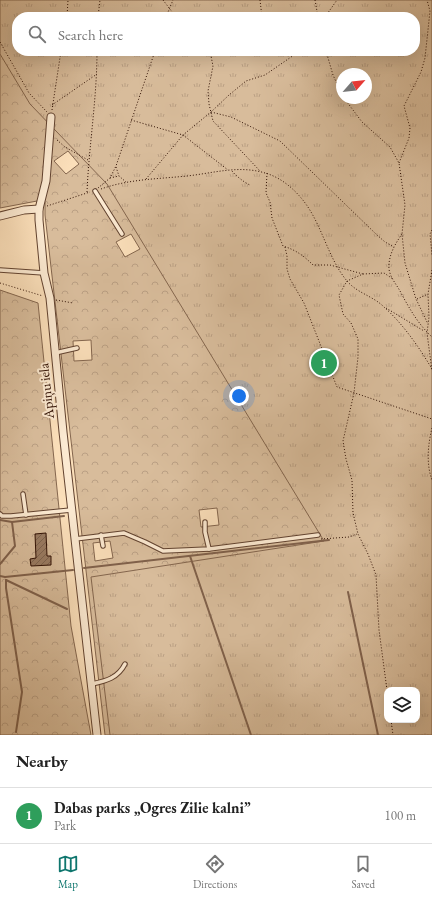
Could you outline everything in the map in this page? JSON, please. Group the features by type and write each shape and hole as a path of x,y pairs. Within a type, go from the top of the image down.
{"street":[{"name":"Apiņu iela","path":"51,118 46,181 39,209 39,220 44,273 50,298 71,510 97,735"},
{"path":"0,216 24,210 39,209"}],"lane":[{"path":"95,191 122,234"},
{"path":"0,270 44,273"},
{"path":"55,353 77,348"},
{"path":"23,494 26,515"},
{"path":"0,514 2,516 11,516 71,510"},
{"path":"205,522 205,532 209,549"},
{"path":"75,539 124,533 163,551 209,549 318,535"},
{"path":"101,535 103,546"},
{"path":"92,684 107,681 115,677 125,664"}],"path":[{"path":"67,12 68,0"},
{"path":"99,12 100,0"},
{"path":"163,0 172,12"},
{"path":"168,12 173,0"},
{"path":"260,0 261,12"},
{"path":"315,0 317,12"},
{"path":"329,12 337,0"},
{"path":"399,163 409,138 410,128 404,106 421,72 425,58 430,11 427,0"},
{"path":"0,42 29,93 51,118"},
{"path":"51,118 61,56"},
{"path":"87,193 88,160 97,73 97,56"},
{"path":"95,191 110,178 116,166 152,56"},
{"path":"211,56 213,66 208,91 213,121 260,172"},
{"path":"145,179 183,135 229,95 246,81 265,74 291,56"},
{"path":"327,56 336,81"},
{"path":"52,105 97,73"},
{"path":"348,104 362,122 390,147 399,163 405,205 402,234 405,263 416,299 428,324"},
{"path":"211,112 231,117 280,141 376,236 394,247"},
{"path":"131,120 183,135 228,170"},
{"path":"50,134 65,147 88,160"},
{"path":"116,166 119,176 126,182"},
{"path":"39,209 126,182 188,176 228,170 244,169 267,173 293,189 303,200 314,219 336,266 354,288 432,337"},
{"path":"232,170 237,176 242,178 245,183 250,185"},
{"path":"267,173 266,193 270,202 272,218 283,246 285,247 287,269 290,279 304,303 337,387 432,420"},
{"path":"110,178 119,176"},
{"path":"432,230 430,234 432,255"},
{"path":"402,234 394,247 390,258 389,269 411,311 426,332"},
{"path":"285,247 295,250 313,265 336,266 363,274 384,273 393,279"},
{"path":"432,270 428,294 429,317 426,332 432,370"},
{"path":"363,274 347,281 339,295 343,314 350,323 358,339 358,357 354,392 343,441 352,480 353,513 358,534 376,575 379,630 387,687"},
{"path":"0,283 50,298 73,302"},
{"path":"416,299 428,294"},
{"path":"384,306 405,329 422,351 432,370"},
{"path":"432,428 429,443 430,473 432,480"},
{"path":"321,539 349,537 358,534"},
{"path":"391,723 393,735"}],"green space":[{"path":"0,0 432,0 432,735 105,735 45,215 45,202 37,201 0,208","holes":["68,151 79,164 66,174 54,161","131,234 140,249 125,257 116,242","91,340 92,360 74,361 73,341","217,508 219,525 201,527 199,510","110,541 113,558 95,561 93,543"]},
{"path":"0,0 432,0 432,735 110,735 91,577 324,541 107,184 30,104 0,54"},
{"path":"0,290 38,303 71,626 91,735 0,735"}],"building":[{"path":"46,533 47,556 51,556 51,565 31,566 30,559 36,558 35,534"}],"waterway":[{"path":"0,520 12,522 64,516"},
{"path":"0,564 15,546 12,522"},
{"path":"84,568 329,540"},
{"path":"190,556 251,735"},
{"path":"0,576 5,577 73,570"},
{"path":"6,580 22,692 16,732"},
{"path":"6,580 67,609"},
{"path":"348,592 378,735"}],"place":[{"name":"Dabas parks „Ogres Zilie kalni”","path":"324,363"}]}
